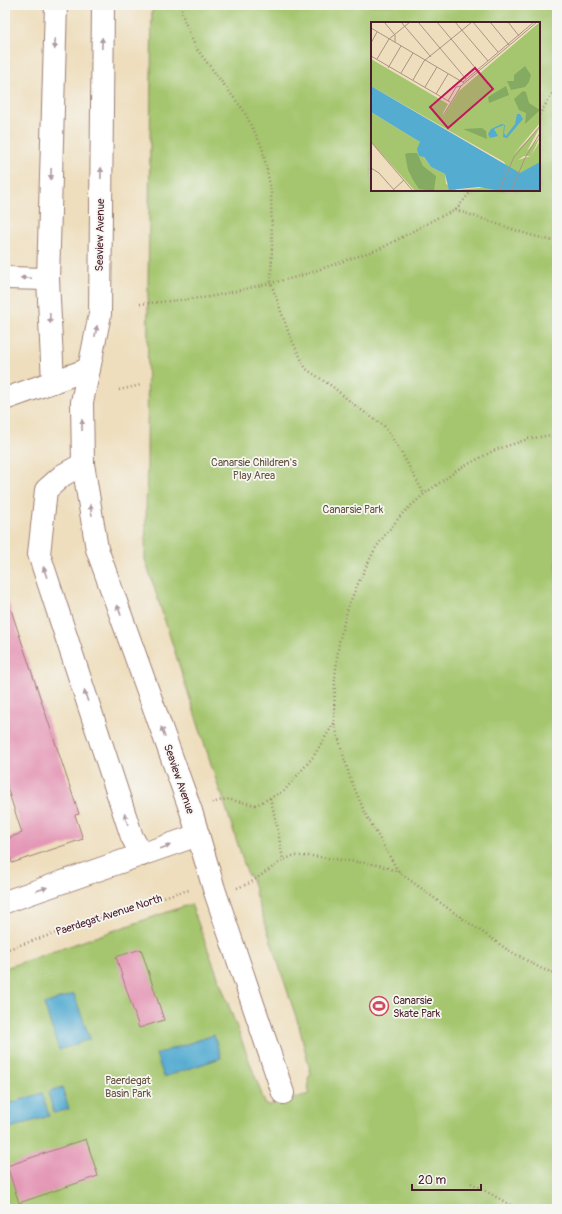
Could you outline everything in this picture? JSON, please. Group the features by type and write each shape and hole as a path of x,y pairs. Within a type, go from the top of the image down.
{"street":[{"path":"53,382 48,279 56,5"},
{"name":"Seaview Avenue","path":"103,5 100,314 82,402 83,464 97,548 198,835 214,889 283,1093"},
{"path":"5,278 48,279"},
{"path":"5,399 89,369"},
{"path":"83,464 63,475 46,490 39,554 132,837 142,855"},
{"path":"5,902 198,835"}],"path":[{"path":"180,5 184,20 196,48 244,111 262,147 271,190 271,283 289,334 306,369 384,426 400,450 424,494"},
{"path":"540,113 557,86"},
{"path":"140,304 210,298 297,277 382,248 436,218 456,210 471,191"},
{"path":"456,210 530,235 557,242"},
{"path":"120,390 142,385"},
{"path":"399,872 365,813 350,778 334,723 335,677 339,642 348,607 375,549 403,514 424,494 459,469 495,450 528,439 557,434"},
{"path":"206,805 226,799 256,805 284,791 313,756 334,723"},
{"path":"270,798 277,825 283,860 293,856 312,856 379,865 399,872 508,950 542,969 557,974"},
{"name":"Paerdegat Avenue North","path":"5,950 184,890 231,890 246,885 283,860"},
{"path":"471,1183 518,1209"}],"green space":[{"name":"Canarsie Park","path":"152,5 557,5 557,1209 5,1209 5,968 191,904 266,1106 309,1094 308,1078 311,1074 299,1026 255,893 256,892 250,875 248,876 220,792 145,559"}],"water":[{"path":"74,994 90,1039 59,1050 44,1004"},
{"path":"214,1035 221,1058 164,1077 156,1054"},
{"path":"62,1087 69,1109 54,1113 48,1092"},
{"path":"42,1093 49,1116 10,1128 5,1112 5,1105"}],"building":[{"path":"8,601 79,814 75,815 83,839 12,863 5,839 22,833 5,781 5,602"},
{"path":"141,949 164,1020 139,1028 116,957"},
{"path":"86,1139 98,1176 19,1203 7,1166"}],"place":[{"name":"Canarsie Skate Park","path":"379,1006"}],"park label":[{"name":"Canarsie Children's Play Area","path":"254,468"},
{"name":"Paerdegat Basin Park","path":"128,1086"}]}
